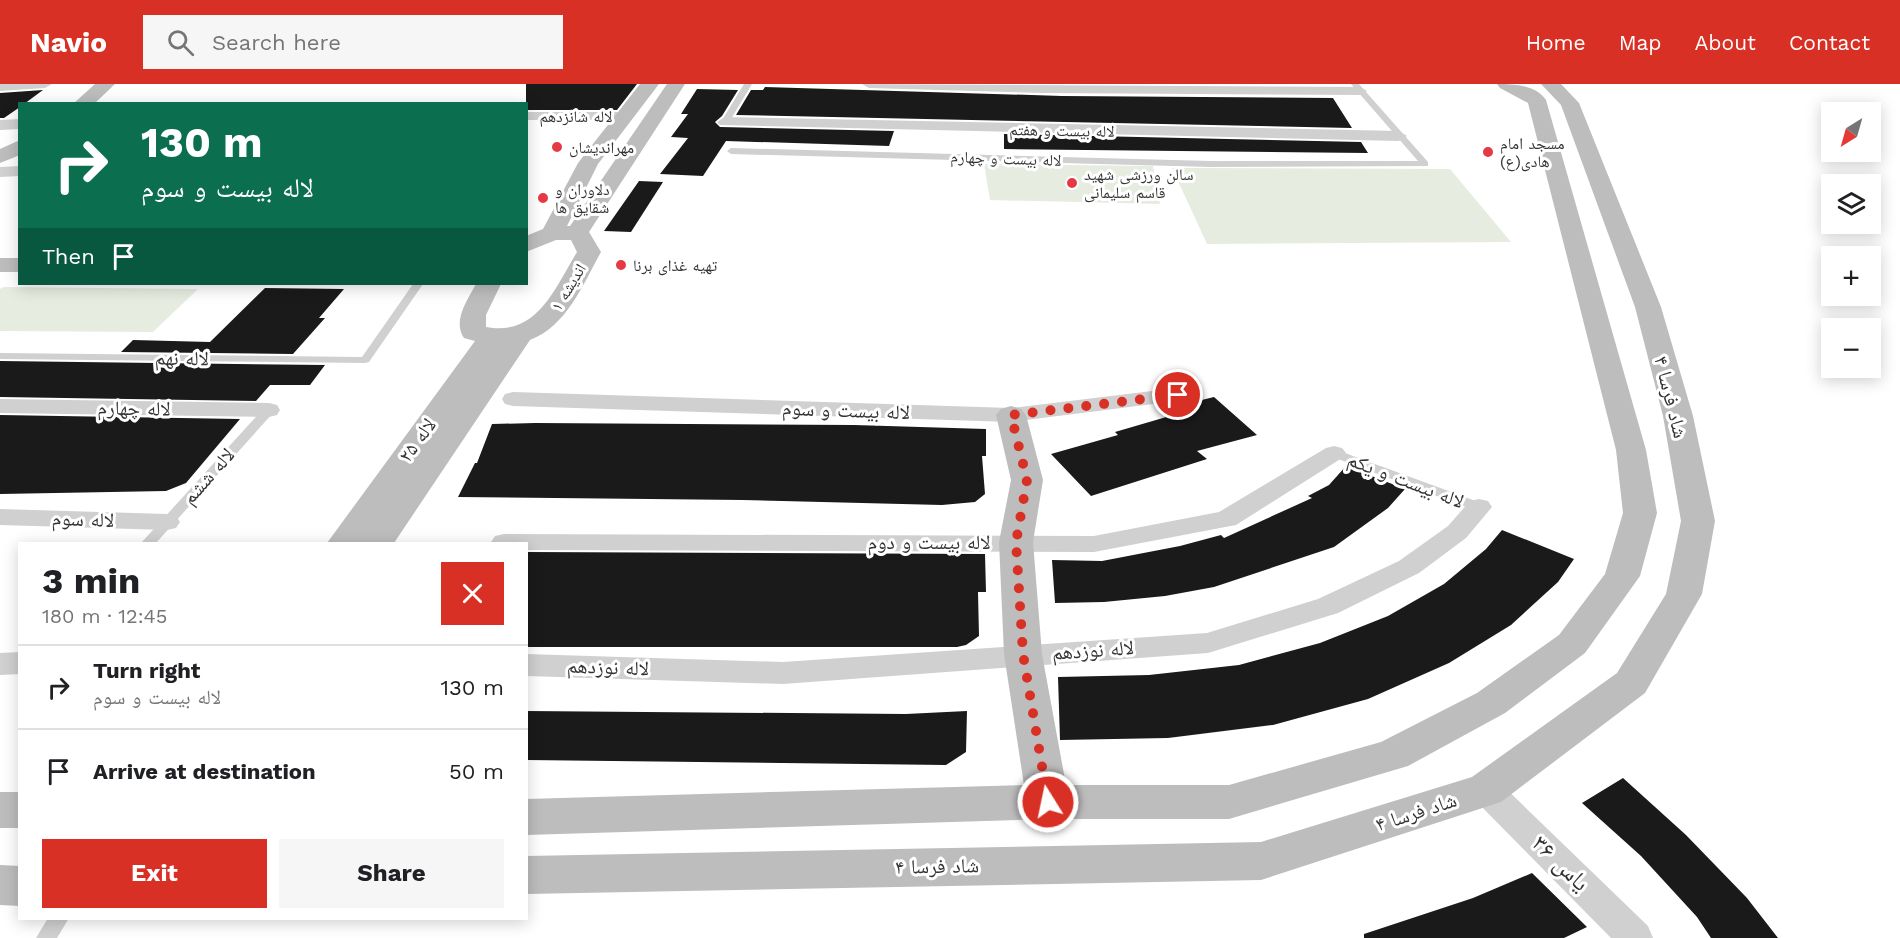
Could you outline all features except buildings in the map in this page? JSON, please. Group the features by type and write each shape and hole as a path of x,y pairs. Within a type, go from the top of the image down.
{"street":[{"path":"0,87 45,84"},
{"path":"84,102 106,84"},
{"path":"552,233 588,163 650,84"},
{"name":"اندیشه ۱","path":"577,233 676,84"},
{"path":"869,84 1044,95 1357,88"},
{"path":"528,817 1048,802 1229,802 1393,755 1491,703 1572,644 1622,576 1640,513 1631,450 1537,100 1506,84"},
{"name":"شاد فرسا ۴","path":"528,874 1261,861 1486,790 1631,683 1684,594 1698,521 1678,416 1648,307 1570,103 1550,84"},
{"path":"1044,95 1046,130"},
{"name":"لاله شانزدهم","path":"528,116 625,116"},
{"name":"لاله بیست و هفتم","path":"725,122 1399,136"},
{"path":"0,125 18,124"},
{"path":"0,157 18,147"},
{"path":"0,172 18,171"},
{"name":"اندیشه ۱","path":"505,337 535,330 551,315 589,252 585,242 577,233 552,233 528,244"},
{"path":"488,285 473,315 473,332 505,337"},
{"name":"لاله ۲۵","path":"345,542 458,383 505,337"},
{"name":"لاله ۲۵","path":"378,542 501,392 505,337"},
{"path":"458,383 477,379 501,392"},
{"name":"لاله بیست و سوم","path":"501,392 1011,415 1178,395"},
{"name":"لاله چهارم","path":"0,406 269,410"},
{"path":"1011,415 1027,480 1016,542 1023,654 1048,802"},
{"name":"لاله بیست و دوم","path":"528,543 1016,542 1094,544 1227,519 1334,453"},
{"name":"لاله نوزدهم","path":"528,665 783,673 1208,642 1329,606 1409,567 1457,532 1479,507"},
{"name":"لاله سوم","path":"0,517 167,522"},
{"path":"0,664 18,663"},
{"name":"یاس ۳۶","path":"1486,790 1635,938"},
{"path":"0,810 18,810"},
{"path":"0,885 18,886"}],"lane":[{"path":"725,122 748,84"},
{"path":"1357,88 1399,136"},
{"name":"لاله بیست و چهارم","path":"730,151 1210,165 1425,164 1399,136"},
{"name":"لاله نهم","path":"0,356 365,360 417,285"},
{"name":"لاله ششم","path":"149,542 269,410"},
{"name":"لاله بیست و یکم","path":"1334,453 1479,507"},
{"path":"46,938 58,920"}],"shaded area":[{"name":"سالن ورزشی شهید قاسم سلیمانی","path":"984,164 1153,166 1160,204 990,200"},
{"path":"1172,168 1450,169 1511,242 1207,244"},
{"path":"4,287 198,289 153,332 0,331 0,289"}],"place":[{"name":"مهراندیشان","path":"557,147"},
{"name":"مسجد امام هادی(ع)","path":"1488,152"},
{"name":"سالن ورزشی شهید قاسم سلیمانی","path":"1072,183"},
{"name":"دلاوران و شقایق ها","path":"543,198"},
{"name":"تهیه غذای برنا","path":"621,265"}],"route":[{"path":"1048,802 1023,654 1016,542 1027,480 1011,415 1178,395"}]}
